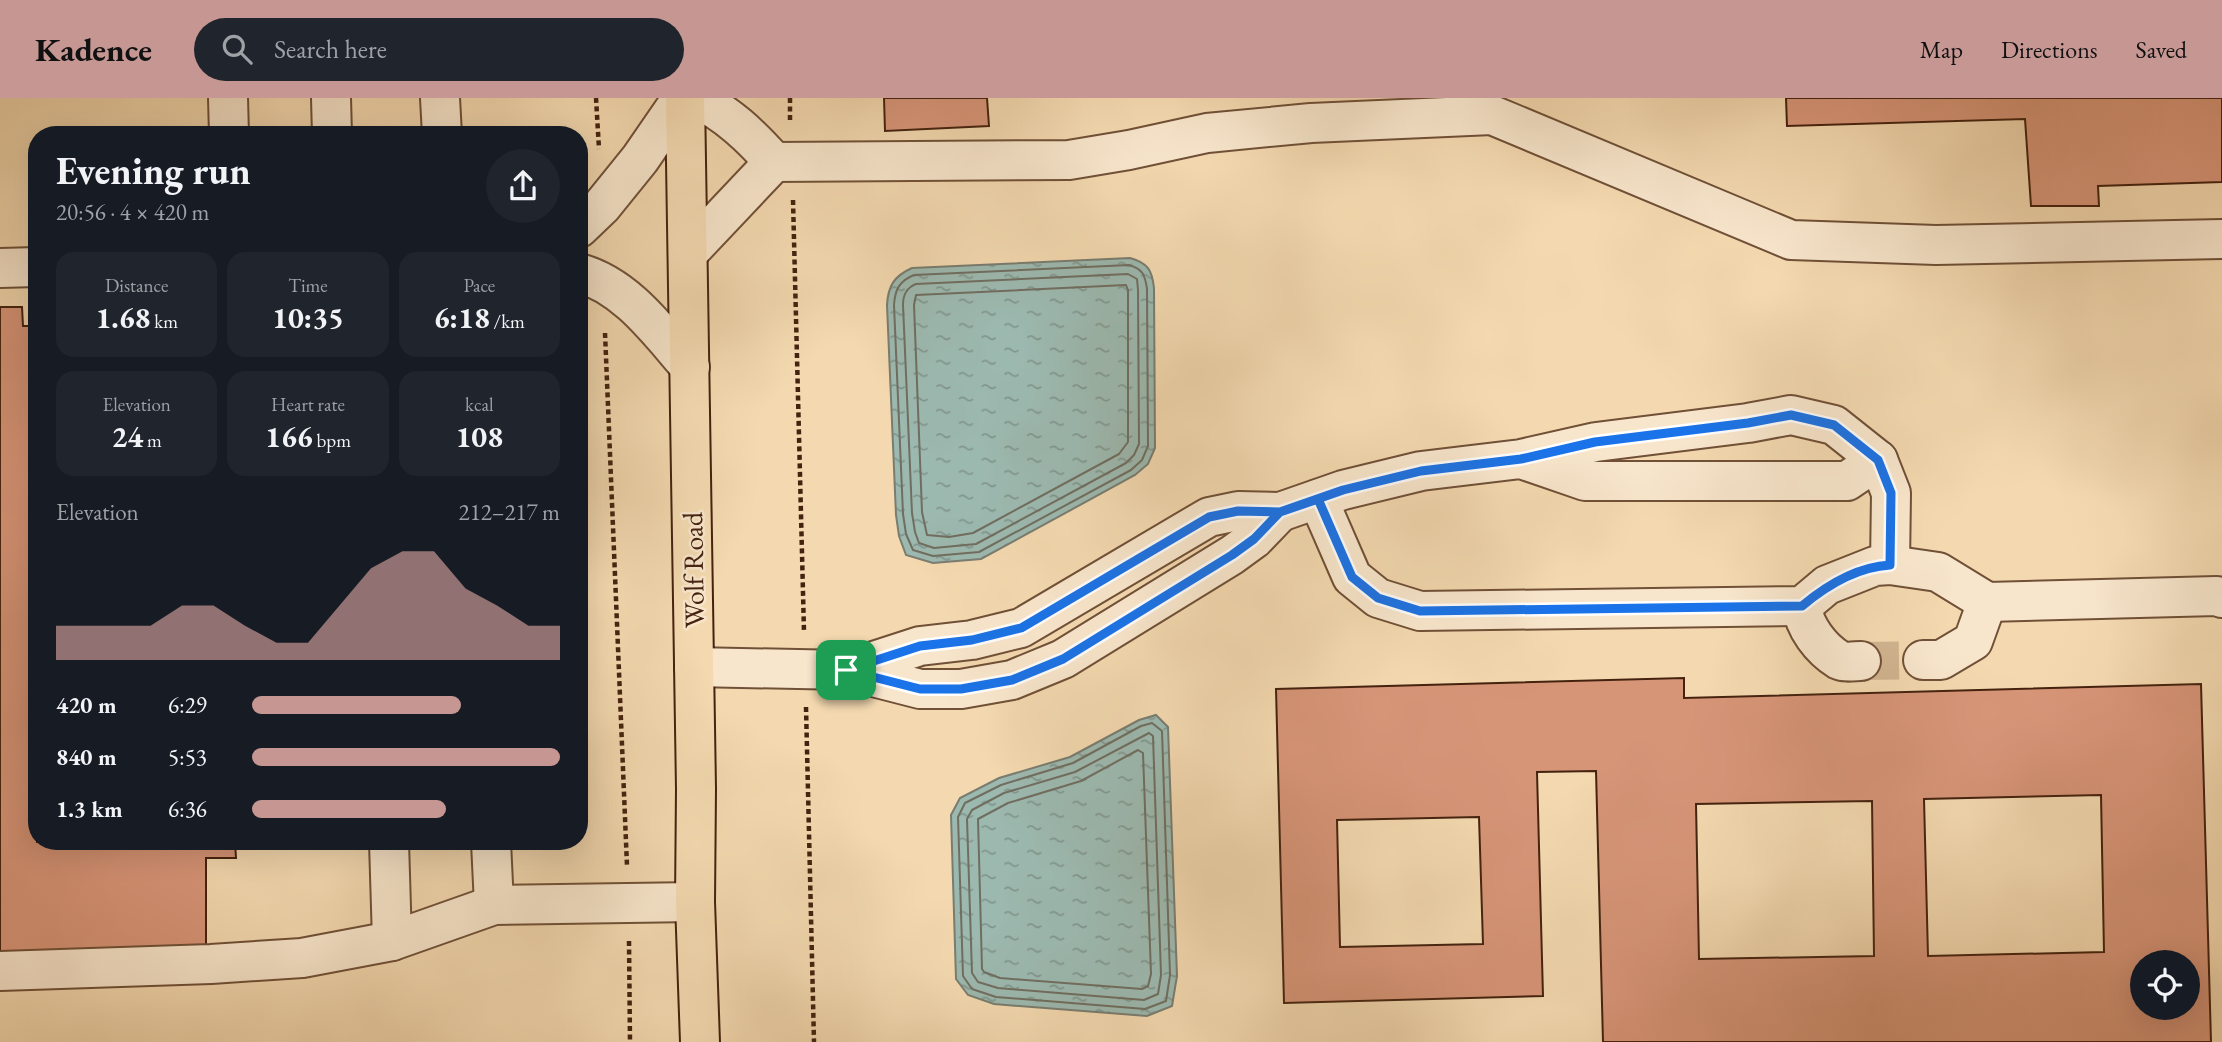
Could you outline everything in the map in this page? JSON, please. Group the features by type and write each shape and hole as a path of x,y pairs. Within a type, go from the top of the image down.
{"main road":[{"name":"Wolf Road","path":"684,98 690,367 695,902 700,1042"}],"street":[{"path":"228,98 229,126"},
{"path":"331,98 332,126"},
{"path":"440,98 442,126"},
{"path":"591,217 640,159 684,98"},
{"path":"695,98 712,106 783,162 1069,160 1207,133 1311,123 1492,116 1791,240 1936,245 2222,239"},
{"path":"688,253 783,162"},
{"path":"0,268 28,267"},
{"path":"591,279 638,307 690,367"},
{"path":"694,667 846,670 920,646 972,640 1021,628 1209,517 1238,511 1280,512 1343,490 1421,471 1521,459 1595,442 1791,415 1834,425 1878,460 1891,493 1890,565"},
{"path":"1521,459 1585,481 1847,481 1878,460"},
{"path":"1318,499 1352,577 1378,598 1420,611 1802,606 1827,585 1875,566 1890,565 1938,572 1987,602 2222,598"},
{"path":"1923,660 1941,660 1973,641 1987,602"},
{"path":"1802,606 1803,617 1819,642 1841,662 1861,662"},
{"path":"389,850 392,941"},
{"path":"491,850 494,905"},
{"path":"0,971 302,958 392,941 494,905 695,902"}],"path":[{"path":"591,217 596,98"},
{"path":"790,98 783,162 805,669 814,1042"},
{"path":"591,279 628,902 629,1042"}],"water":[{"path":"1130,258 1148,268 1154,288 1155,448 1148,464 1135,475 981,559 933,563 906,555 899,536 896,515 887,305 893,282 912,268"},
{"path":"1156,715 1168,727 1177,976 1172,1006 1147,1016 994,1004 968,995 956,979 951,815 960,798 999,778 1070,757 1139,720"}],"building":[{"path":"884,98 987,98 989,126 885,131"},
{"path":"1786,98 2222,98 2222,182 2098,186 2099,206 2031,206 2025,119 1787,126"},
{"path":"0,307 22,307 23,326 28,326 28,850 236,850 236,858 206,858 206,948 0,954"},
{"path":"1684,678 1684,698 2201,684 2211,1042 1603,1042 1596,771 1537,772 1543,996 1284,1003 1276,689","holes":["2101,795 2104,952 1928,956 1924,799","1872,801 1874,956 1699,959 1696,804","1479,817 1483,944 1340,947 1337,820"]}],"tunnel":[{"path":"1861,661 1923,660"}],"route":[{"path":"846,670 920,646 972,640 1021,628 1209,517 1238,511 1280,512 1318,499 1352,577 1378,598 1420,611 1802,606 1827,585 1875,566 1890,565 1891,493 1878,460 1834,425 1791,415 1595,442 1521,459 1421,471 1343,490 1280,512 1254,539 1232,555 1063,659 1012,680 961,689 920,689 846,670"}]}
